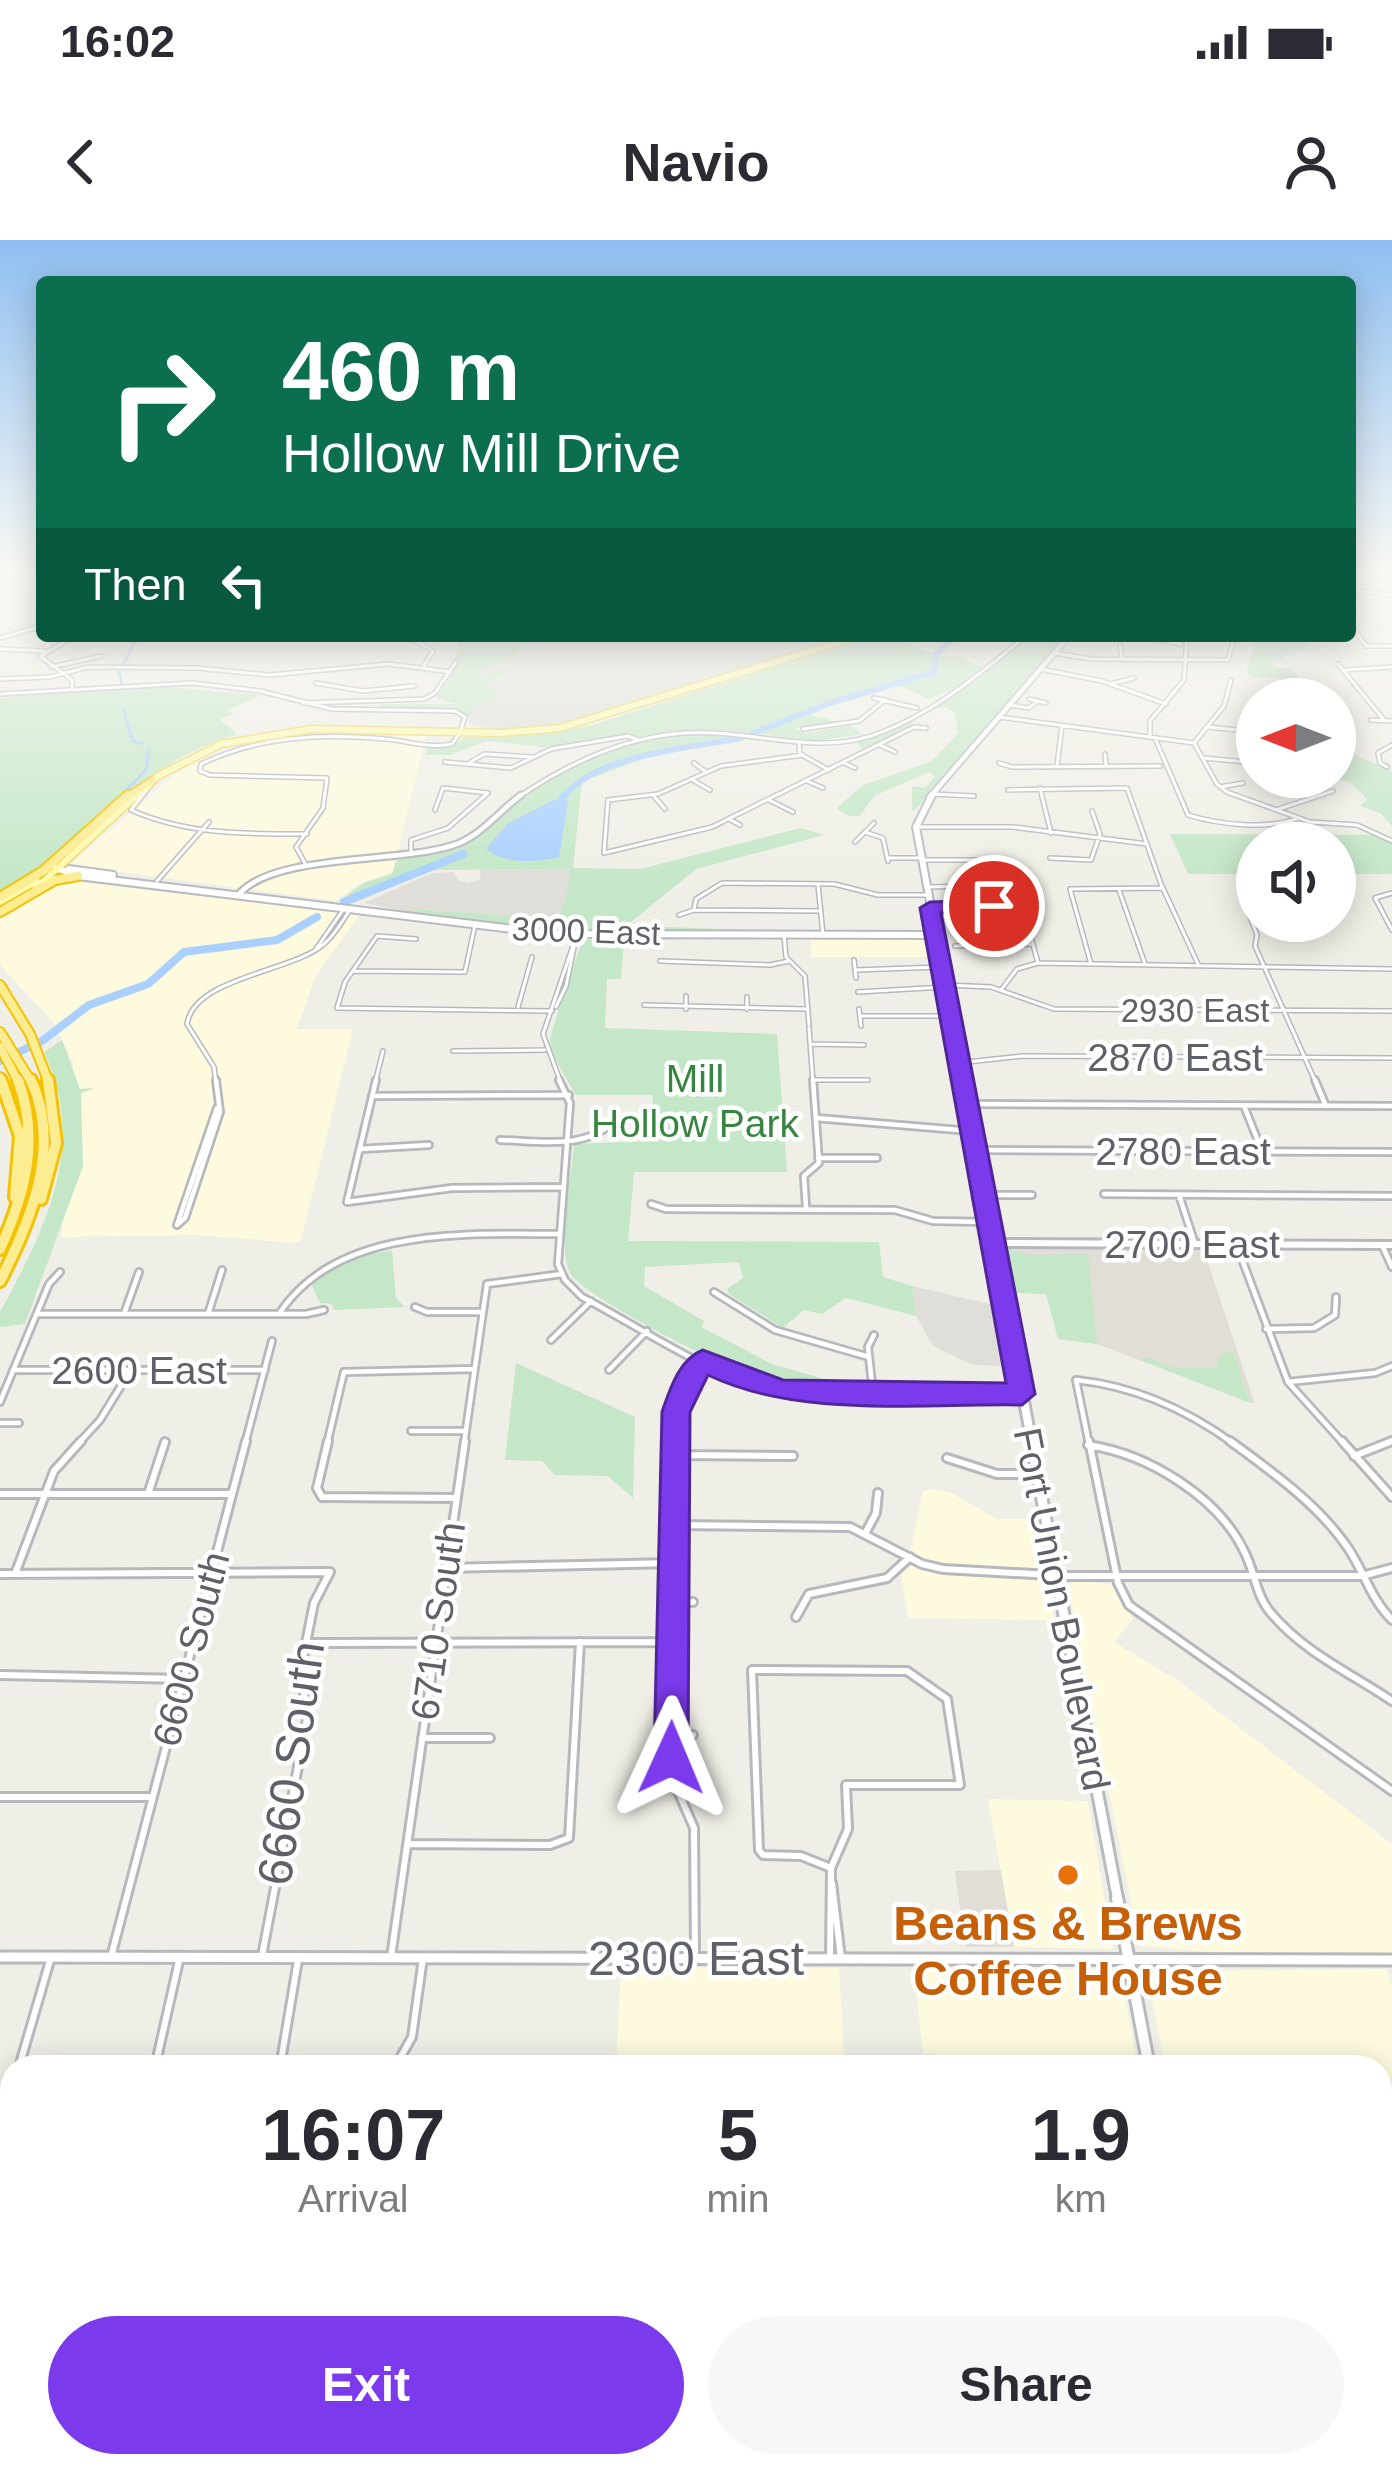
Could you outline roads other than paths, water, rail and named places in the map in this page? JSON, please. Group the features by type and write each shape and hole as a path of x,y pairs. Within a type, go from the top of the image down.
{"highway":[{"path":"0,905 136,788 154,780"},
{"path":"0,905 55,880 78,876"},
{"path":"0,985 32,1036 55,1100 54,1152 46,1187 0,1281"},
{"path":"0,1032 4,1046 44,1105 45,1151 29,1223"},
{"path":"0,1244 25,1190 31,1113 25,1073"},
{"path":"0,1244 17,1191 21,1155 16,1116 1,1078"}],"main road":[{"path":"38,886 154,780 200,752 269,733 312,728 460,732 570,726 733,675"},
{"path":"916,827 932,794 1035,675"},
{"name":"Fort Union Boulevard","path":"916,827 1147,2055"},
{"path":"0,905 56,868"},
{"name":"3000 East","path":"56,868 78,876 576,937 935,935"},
{"name":"3000 East","path":"56,868 239,894"},
{"path":"0,905 59,877 78,876"}],"street":[{"path":"0,680 48,675"},
{"path":"64,675 72,680 72,688"},
{"path":"303,703 315,698 416,700 433,695 448,675"},
{"path":"239,894 263,874 411,854 463,842 565,766 638,740 710,732 802,744 865,738 978,675"},
{"path":"1071,675 1166,704"},
{"path":"1184,675 1148,724 1181,807 1194,818 1289,823 1299,818"},
{"path":"1348,675 1384,720"},
{"path":"1110,684 1134,678"},
{"path":"1083,688 1092,679"},
{"path":"1194,743 1226,703 1231,680"},
{"path":"316,683 350,690 410,687 416,700"},
{"path":"0,694 202,684 260,691 340,710 454,711 464,716 453,743 438,747 384,739 281,740 201,764 200,771 210,775 327,778 322,808 296,849 306,865"},
{"path":"338,702 350,690"},
{"path":"874,698 917,708"},
{"path":"1029,699 1046,703"},
{"path":"802,729 852,724 885,700"},
{"path":"1010,705 1029,708 1038,701"},
{"path":"999,717 1194,743 1220,787 1299,818 1351,823 1392,841"},
{"path":"1371,720 1392,721"},
{"path":"1057,766 1062,726"},
{"path":"829,770 803,755 751,762 706,772 653,795 608,800 604,853 697,832 769,800 880,745 914,727 926,728"},
{"path":"1207,728 1236,730"},
{"path":"445,763 506,768 550,749 624,736 638,740"},
{"path":"802,744 803,755"},
{"path":"880,745 895,752"},
{"path":"1387,767 1377,756 1391,745"},
{"path":"469,763 484,754 533,758"},
{"path":"750,754 750,771"},
{"path":"1106,754 1106,766"},
{"path":"1204,758 1236,761"},
{"path":"694,763 706,772"},
{"path":"844,763 855,768"},
{"path":"999,763 1163,766"},
{"path":"691,779 710,790"},
{"path":"149,817 131,807 154,780"},
{"path":"807,781 823,788"},
{"path":"1220,787 1236,784"},
{"path":"411,854 411,840 448,828 488,793 442,788 435,810"},
{"path":"1040,788 1051,832"},
{"path":"1008,790 1127,788 1150,856 1198,964"},
{"path":"932,794 974,796"},
{"path":"653,795 664,809"},
{"path":"1276,810 1305,798"},
{"path":"769,800 793,812"},
{"path":"1050,858 1091,860 1100,834 1093,811"},
{"path":"117,813 260,835 307,834"},
{"path":"729,819 740,825"},
{"path":"157,881 209,821"},
{"path":"855,842 874,823"},
{"path":"916,827 1004,824 1096,841 1147,844"},
{"path":"865,832 882,837 888,860 978,860"},
{"path":"1014,875 1038,963"},
{"path":"694,910 696,899 718,884 818,884 878,895 979,886"},
{"path":"818,884 823,935"},
{"path":"1118,888 1144,964"},
{"path":"1091,964 1070,889 1163,888"},
{"path":"1392,893 1376,896 1392,930"},
{"path":"930,908 1022,906"},
{"path":"217,1108 177,1225 185,1218 220,1112 214,1067 187,1024 188,1011 207,994 316,949 332,936 348,913 346,908"},
{"path":"679,915 694,910 820,910"},
{"path":"353,971 465,972 476,925"},
{"path":"784,935 789,961 805,976 811,1044 818,1158 816,1168 804,1176 806,1209"},
{"path":"416,939 377,936 353,971 337,1008 552,1011"},
{"path":"576,937 566,986 544,1028 545,1051 569,1095 559,1234 562,1274 591,1301 752,1384 783,1391 1022,1394"},
{"path":"1257,942 1326,1106"},
{"path":"955,946 1032,944"},
{"path":"518,1007 532,957"},
{"path":"854,960 856,978"},
{"path":"660,961 789,961"},
{"path":"1001,990 1017,969 1038,963 1392,969"},
{"path":"855,970 940,967"},
{"name":"2930 East","path":"858,992 944,986 1001,990 1054,1009 1392,1011"},
{"path":"686,996 686,1009"},
{"path":"747,997 748,1009"},
{"path":"644,1005 807,1009"},
{"path":"861,1026 859,1012 950,1016"},
{"path":"811,1044 864,1045"},
{"path":"383,1051 347,1202 452,1188 563,1187"},
{"path":"453,1051 545,1051"},
{"name":"2870 East","path":"958,1063 1022,1056 1392,1058"},
{"path":"813,1080 868,1080"},
{"path":"372,1096 569,1095"},
{"path":"966,1104 1392,1106"},
{"path":"1244,1105 1262,1151"},
{"path":"500,1140 598,1136 617,1118"},
{"path":"816,1118 873,1118 927,1130 971,1131"},
{"path":"360,1149 429,1145"},
{"name":"2780 East","path":"975,1150 1392,1152"},
{"path":"818,1158 877,1158"},
{"path":"1104,1194 1392,1196"},
{"path":"983,1195 1032,1195"},
{"path":"1180,1195 1195,1244"},
{"path":"651,1204 666,1209 895,1210 934,1221 988,1222"},
{"path":"279,1314 298,1282 342,1258 457,1237 559,1234"},
{"name":"2700 East","path":"992,1243 1392,1245"},
{"path":"1237,1244 1288,1382 1392,1497"},
{"path":"1382,1245 1392,1267"},
{"path":"208,1314 221,1270"},
{"path":"0,1402 49,1283 60,1272"},
{"path":"124,1314 139,1272"},
{"name":"6710 South","path":"391,1958 487,1284 562,1274"},
{"path":"715,1292 775,1330 869,1358"},
{"path":"1266,1329 1325,1324 1335,1315 1336,1297"},
{"path":"551,1340 591,1301"},
{"path":"415,1307 428,1312 482,1312"},
{"path":"37,1313 323,1310"},
{"path":"609,1370 647,1331"},
{"path":"873,1393 869,1358 874,1335"},
{"name":"6600 South","path":"110,1957 272,1341"},
{"path":"695,1958 694,1828 674,1782 671,1735 678,1401 703,1360"},
{"path":"1288,1382 1375,1373 1392,1366"},
{"path":"455,1498 322,1498 317,1488 344,1372 474,1369"},
{"name":"2600 East","path":"13,1370 265,1370"},
{"path":"15,1574 62,1461 100,1420 131,1370"},
{"path":"1392,1620 1374,1602 1338,1536 1241,1450 1148,1396 1076,1380 1116,1576 1129,1605 1392,1791"},
{"path":"0,1423 19,1423"},
{"path":"411,1431 466,1430"},
{"path":"1354,1456 1392,1441"},
{"path":"148,1494 165,1442"},
{"path":"1087,1445 1131,1452 1160,1469 1234,1533 1263,1603 1281,1623 1392,1701"},
{"path":"675,1455 793,1456"},
{"path":"947,1458 997,1474 1037,1474"},
{"path":"866,1532 876,1514 878,1493"},
{"path":"0,1494 232,1494"},
{"path":"674,1526 841,1526 866,1532 943,1569 1055,1575 1362,1576 1392,1568"},
{"path":"796,1617 809,1594 887,1578 910,1557"},
{"path":"446,1568 674,1563"},
{"name":"6660 South","path":"211,1574 289,1568 330,1571 317,1594 300,1678 306,1729 262,1958"},
{"path":"0,1574 211,1574"},
{"path":"673,1602 693,1602"},
{"path":"407,1844 550,1845 569,1838 580,1642"},
{"path":"307,1643 673,1642"},
{"path":"831,1868 801,1856 770,1856 758,1850 752,1670 908,1671 947,1699 960,1785 846,1786 848,1829 831,1868 828,1909 835,1958"},
{"path":"0,1675 184,1679"},
{"path":"671,1735 693,1735"},
{"path":"422,1738 490,1738"},
{"path":"0,1797 153,1797"},
{"name":"2300 East","path":"0,1957 1392,1960"},
{"path":"23,2055 51,1957"},
{"path":"158,2055 180,1957"},
{"path":"282,2055 299,1958"},
{"path":"402,2055 412,2037 423,1958"}],"water":[{"path":"555,799 568,801 559,857 510,860 486,848 509,823"}],"waterway":[{"path":"120,675 122,683"},
{"path":"753,733 833,702 923,675"},
{"path":"123,709 133,741 142,743"},
{"path":"563,798 577,783 619,763 741,738"},
{"path":"111,806 146,770 149,750"},
{"path":"556,808 565,795"},
{"path":"344,902 463,854"},
{"path":"0,1061 42,1041 89,1005 148,984 184,952 277,940 317,917"}],"place":[{"name":"Beans & Brews Coffee House","path":"1068,1875"}],"park label":[{"name":"Mill Hollow Park","path":"695,1100"}]}
